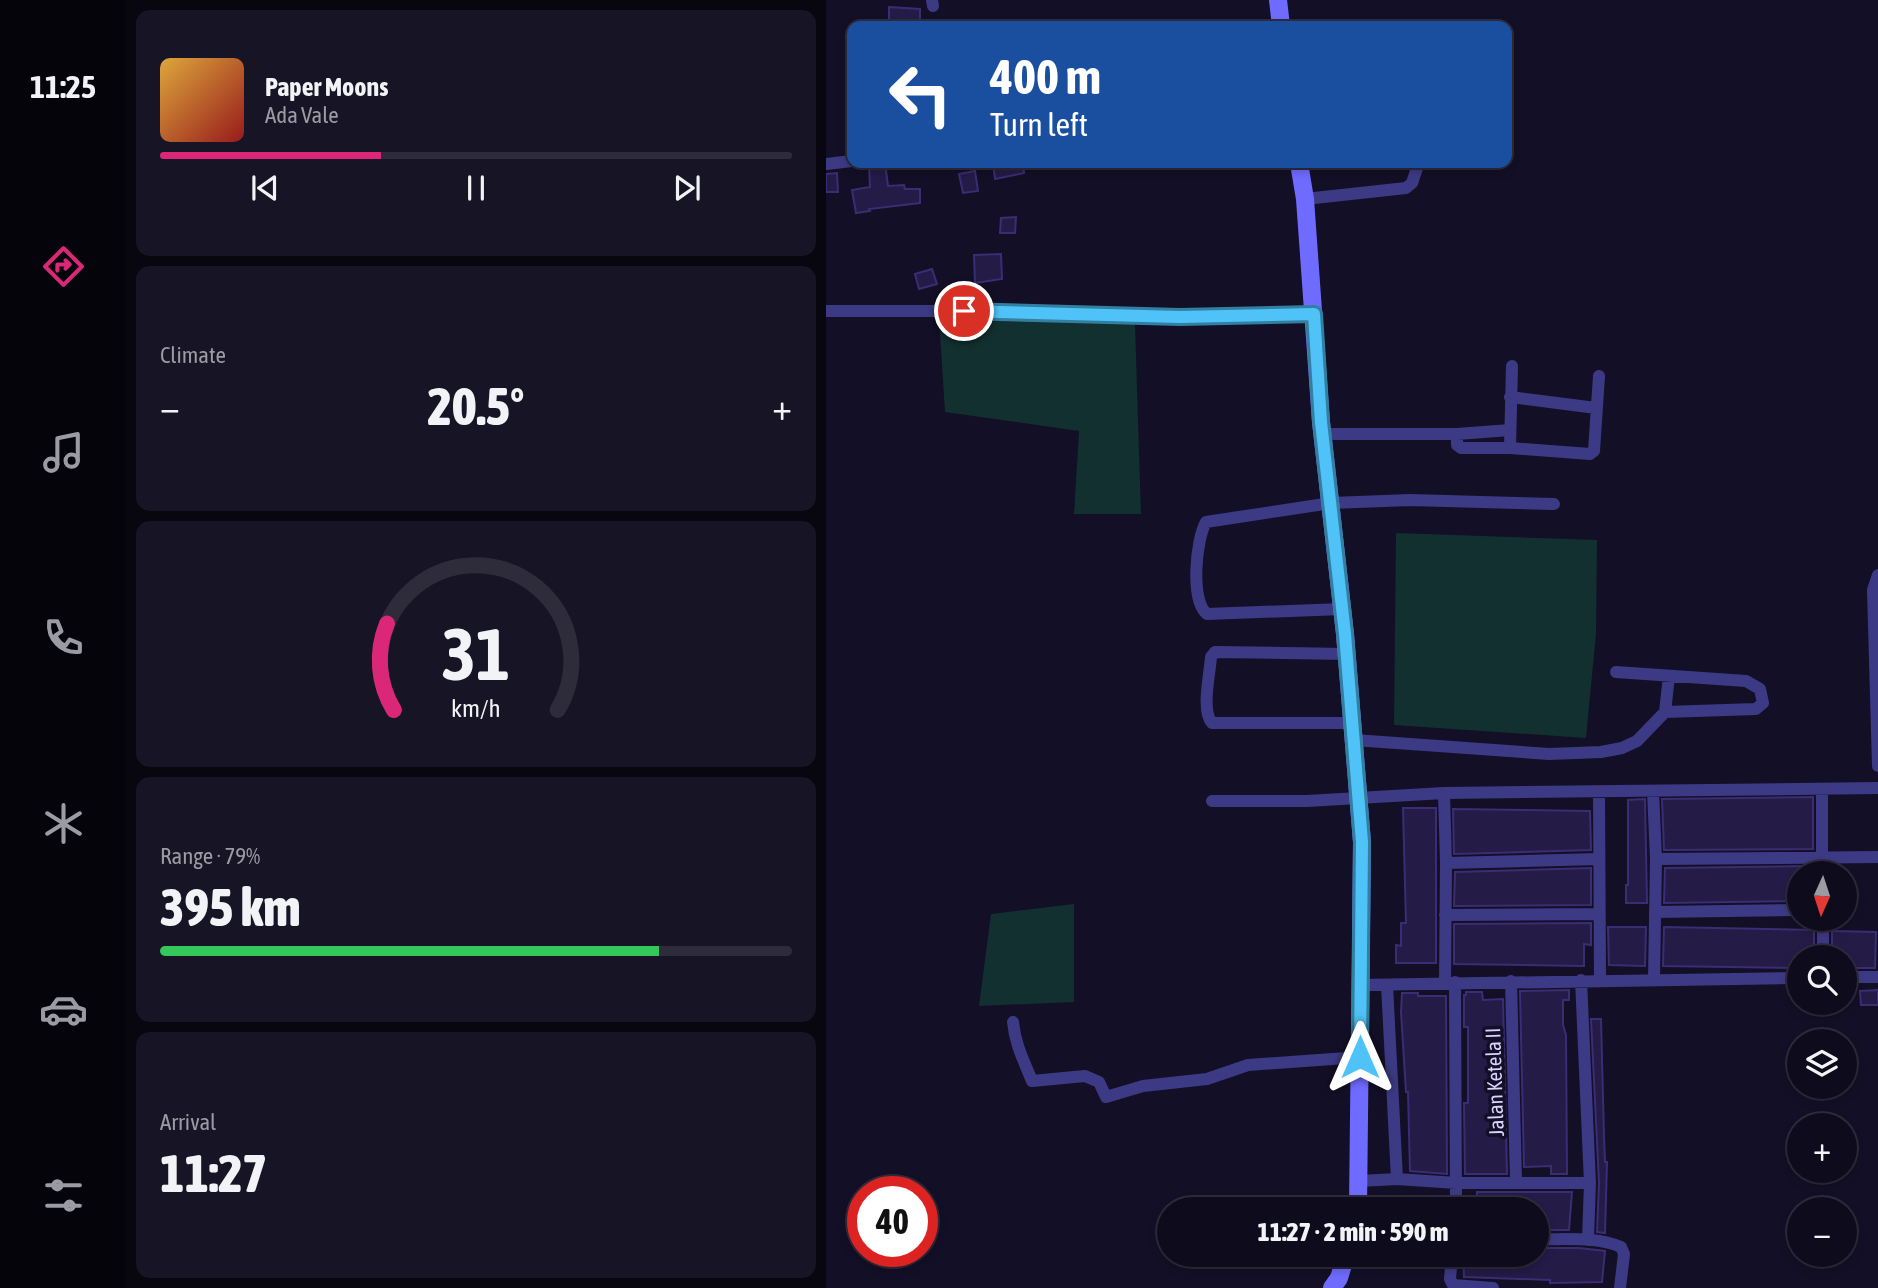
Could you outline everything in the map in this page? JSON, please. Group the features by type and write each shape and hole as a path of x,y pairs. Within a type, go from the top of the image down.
{"street":[{"path":"1278,0 1280,21"},
{"path":"826,164 847,162"},
{"path":"1300,168 1305,200 1322,434 1343,609 1362,842 1358,1197"},
{"path":"1305,200 1406,188 1412,183 1417,168"},
{"path":"826,311 964,311 1180,317 1314,314"},
{"path":"1510,448 1512,366"},
{"path":"1458,434 1457,445 1461,448 1593,453 1599,376"},
{"path":"1510,397 1596,408"},
{"path":"1322,434 1458,434 1510,430"},
{"path":"1343,609 1207,614 1198,601 1198,546 1206,522 1331,503 1410,500 1554,504"},
{"path":"1878,575 1873,590 1878,766"},
{"path":"1347,654 1218,651 1211,657 1208,718 1212,723 1353,732 1549,754 1601,752 1622,748 1637,741 1665,712 1669,676"},
{"path":"1616,672 1746,681 1760,689 1763,703 1756,709 1665,712"},
{"path":"1212,801 1307,801 1444,793 1878,788"},
{"path":"1822,789 1822,861"},
{"path":"1653,791 1656,859 1654,979"},
{"path":"1599,792 1600,979"},
{"path":"1444,793 1445,915 1450,983 1456,1197"},
{"path":"1656,859 1878,857"},
{"path":"1446,863 1598,859"},
{"path":"1655,912 1787,910"},
{"path":"1445,915 1598,914"},
{"path":"1857,977 1878,977"},
{"path":"1360,985 1600,979 1787,978"},
{"path":"1581,980 1590,1183 1588,1240"},
{"name":"Jalan Ketela II","path":"1511,981 1516,1181"},
{"path":"1387,985 1397,1179"},
{"path":"1013,1023 1015,1044 1032,1081 1085,1076 1099,1082 1106,1097 1143,1086 1207,1079 1248,1065 1360,1057"},
{"path":"1359,1181 1397,1179 1457,1183 1590,1183"},
{"path":"1549,1239 1588,1240 1613,1243 1621,1247 1624,1254 1620,1288"},
{"path":"1332,1288 1342,1267"},
{"path":"1451,1267 1450,1279 1453,1285 1493,1288"}],"green space":[{"path":"1036,314 1135,324 1141,514 1074,514 1079,431 945,412 939,318"},
{"path":"1396,533 1597,540 1596,634 1586,738 1394,725"},
{"path":"1074,904 1074,1002 979,1006 991,914"}],"building":[{"path":"889,7 920,9 920,21 889,21"},
{"path":"869,168 886,168 888,186 904,185 905,189 920,189 920,203 856,213 852,190 870,187"},
{"path":"994,168 1024,168 1024,173 995,179"},
{"path":"975,171 978,191 963,193 959,174"},
{"path":"837,173 838,192 826,192 826,174"},
{"path":"1016,217 1015,233 1000,233 1001,218"},
{"path":"1001,254 1002,279 975,283 974,255"},
{"path":"932,269 937,284 919,289 915,274"},
{"path":"1813,797 1813,849 1664,850 1662,799"},
{"path":"1645,799 1647,903 1626,903 1628,800"},
{"path":"1403,808 1436,808 1436,963 1396,963 1396,945 1401,946 1401,923 1406,923"},
{"path":"1453,809 1590,811 1591,850 1454,854"},
{"path":"1787,866 1787,901 1664,903 1665,868"},
{"path":"1591,868 1591,905 1454,906 1455,872"},
{"path":"1591,923 1591,945 1584,944 1584,966 1454,964 1454,924"},
{"path":"1608,927 1646,927 1645,966 1609,965"},
{"path":"1664,927 1814,931 1814,945 1787,945 1787,968 1663,966"},
{"path":"1832,931 1876,932 1875,968 1857,968 1857,945 1832,945"},
{"path":"1569,990 1569,1000 1563,1000 1563,1025 1566,1035 1567,1174 1551,1174 1551,1166 1524,1167 1520,991"},
{"path":"1878,990 1878,1005 1861,1005 1860,991"},
{"path":"1466,992 1482,992 1483,1000 1503,999 1507,1174 1465,1174 1464,1103 1468,1103 1468,1027 1464,1027"},
{"path":"1402,993 1446,996 1447,1174 1410,1171"},
{"path":"1591,1019 1601,1019 1607,1162 1605,1233 1597,1232 1599,1183"},
{"path":"1477,1192 1572,1192 1569,1230 1549,1230 1549,1197 1477,1197"},
{"path":"1549,1248 1605,1251 1602,1282 1550,1283 1550,1280 1464,1277 1464,1267 1549,1267"}],"route":[{"path":"964,311 1180,317 1314,314 1321,422 1345,634 1362,842 1360,1057"}]}
